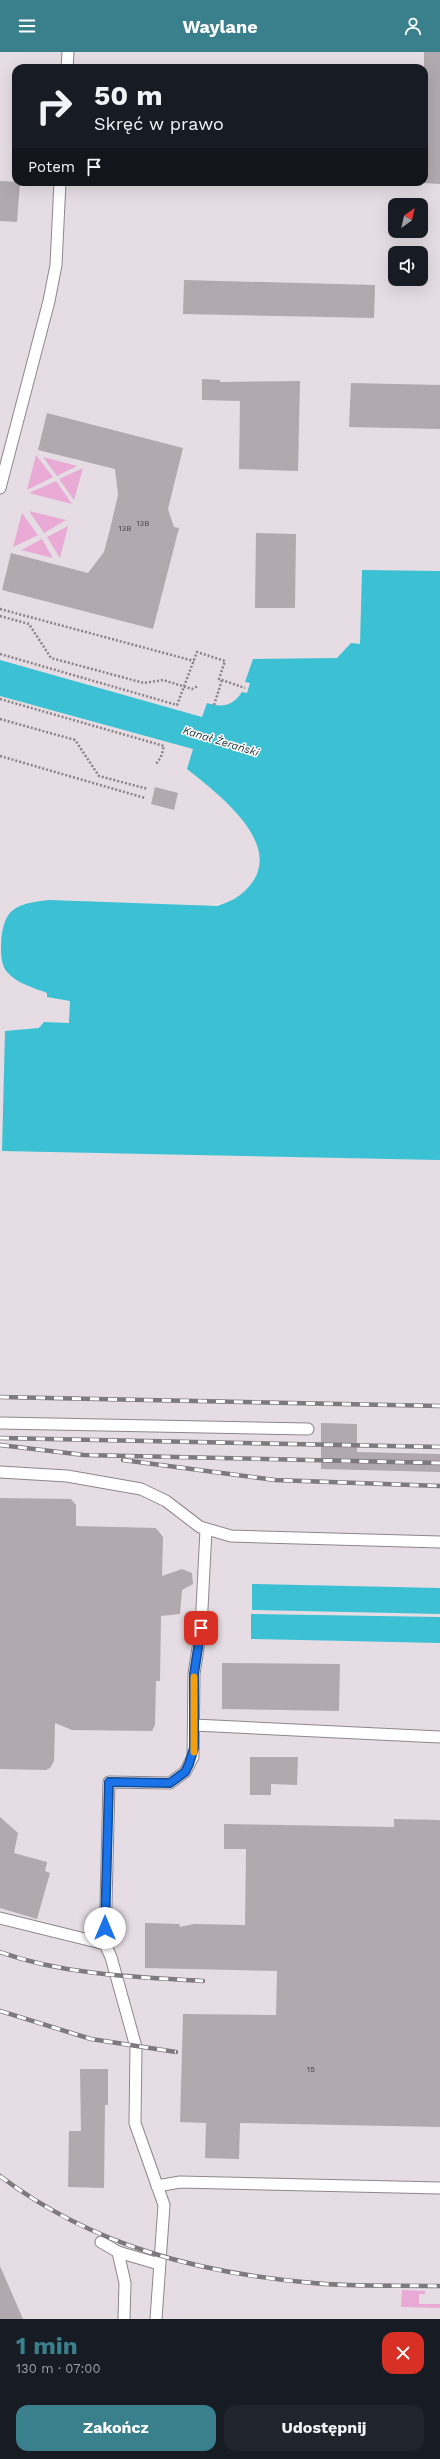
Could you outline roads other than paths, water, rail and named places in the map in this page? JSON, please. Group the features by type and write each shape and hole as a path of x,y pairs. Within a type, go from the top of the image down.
{"lane":[{"path":"67,64 68,52"},
{"path":"0,488 49,301 56,265 60,186"},
{"path":"0,1423 308,1429"},
{"path":"0,1472 67,1476 141,1489 166,1501 206,1530 231,1536 440,1542"},
{"path":"156,2319 158,2264 164,2205 135,2123 136,2047 134,2034 111,1957 105,1944 109,1782 170,1783 185,1772 193,1757 194,1674 201,1628 206,1530"},
{"path":"194,1725 440,1737"},
{"path":"0,1918 105,1944"},
{"path":"157,2186 180,2182 440,2188"},
{"path":"101,2242 118,2252 158,2264"},
{"path":"118,2252 125,2283 124,2319"}],"water":[{"name":"Kanał Żerański","path":"362,570 440,571 440,1160 2,1151 5,1031 39,1028 44,1022 69,1023 70,1001 47,997 47,993 20,982 7,972 2,963 2,933 8,916 13,910 19,906 49,900 218,906 240,895 255,878 260,861 256,843 247,826 233,809 187,769 193,749 0,696 0,660 202,717 207,703 212,705 227,705 239,697 242,692 247,693 250,683 245,682 253,659 337,658 351,643 360,644"},
{"path":"252,1584 440,1588 440,1614 252,1610"},
{"path":"251,1614 440,1617 440,1643 251,1639"}],"railway":[{"path":"0,1397 440,1406"},
{"path":"0,1438 440,1447"},
{"path":"0,1445 84,1455 440,1463"},
{"path":"123,1460 275,1480 440,1486"},
{"path":"0,1952 50,1966 100,1974 203,1981"},
{"path":"0,2011 91,2039 176,2052"},
{"path":"0,2176 35,2200 72,2221 110,2238 149,2252 188,2263 229,2272 313,2283 440,2286"}]}
